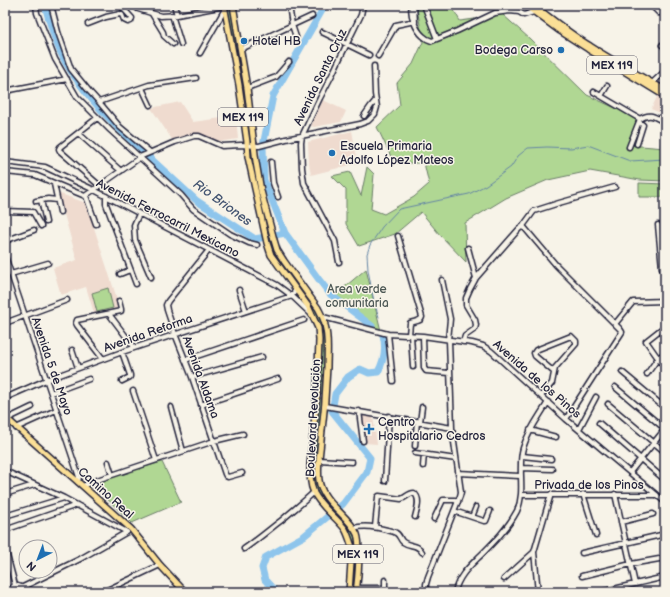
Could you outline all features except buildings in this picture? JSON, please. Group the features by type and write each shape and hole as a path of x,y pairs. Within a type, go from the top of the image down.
{"main road":[{"name":"MEX 119","path":"525,5 539,7"},
{"name":"MEX 119","path":"532,5 539,7 563,28 665,96"},
{"name":"MEX 119","path":"235,6 257,146 256,162 265,207"},
{"name":"MEX 119","path":"224,7 239,86 248,157 258,209"},
{"path":"235,68 238,66 240,68 246,80"},
{"name":"MEX 119","path":"650,85 665,90"},
{"path":"255,193 262,192"},
{"path":"258,209 265,207"},
{"name":"Boulevard Revolución","path":"265,207 276,246 284,262 318,308 326,326 328,341 325,395 328,406 319,460 319,480 320,487 327,499 347,520 357,534 359,543 357,590"},
{"name":"Boulevard Revolución","path":"258,209 271,255 308,306 318,328 317,394 310,465 311,484 314,492 322,503 346,530 350,540 352,547 349,592"},
{"path":"317,394 325,395"},
{"name":"Camino Real","path":"6,418 80,484 129,531 182,591"}],"street":[{"path":"36,5 37,13 56,59 77,97 97,118 181,195 193,209 230,234 257,245"},
{"path":"51,5 58,32 71,69 120,128 150,152"},
{"path":"88,24 106,17 120,14 124,20 128,22 131,21 132,18 122,7 122,5"},
{"path":"134,5 138,9 161,16 224,7"},
{"path":"174,5 181,44"},
{"path":"289,5 292,25 296,37"},
{"name":"Avenida Santa Cruz","path":"302,136 361,15 363,5"},
{"path":"424,5 437,39"},
{"path":"651,5 659,13 665,7"},
{"path":"200,52 224,7"},
{"path":"413,8 418,32 432,41 495,13 510,11 519,12 524,15 539,7"},
{"path":"152,14 164,36 173,44"},
{"path":"241,49 312,16"},
{"path":"378,56 396,25 415,22"},
{"path":"322,32 369,55"},
{"path":"247,88 276,77 289,62"},
{"path":"86,196 150,152 194,136 199,136 222,146 257,146 368,121 375,114 377,107 373,74 374,66"},
{"path":"650,85 665,71"},
{"path":"99,102 149,86 196,78"},
{"path":"5,91 67,79"},
{"path":"601,96 607,86"},
{"path":"142,88 150,105"},
{"path":"594,92 642,123 643,125 636,144"},
{"path":"364,116 376,100"},
{"path":"629,147 639,120 644,116 650,115 665,122"},
{"path":"97,118 59,149 100,186"},
{"path":"78,132 121,171"},
{"path":"302,136 302,168 304,183 335,241 339,262"},
{"name":"Avenida Ferrocarril Mexicano","path":"5,162 45,167 94,190 277,285 312,314"},
{"path":"271,162 273,183 278,197"},
{"path":"5,172 35,175 86,196"},
{"path":"54,184 60,212"},
{"path":"463,342 466,336 475,329 476,325 475,320 466,305 466,298 476,278 523,226 534,211 559,202 615,187"},
{"path":"86,196 96,224"},
{"path":"106,196 106,204 136,284"},
{"path":"46,222 38,200 57,200"},
{"path":"5,212 33,212 40,226"},
{"path":"139,214 134,225 135,240 151,277"},
{"path":"658,225 662,268 664,271"},
{"path":"523,226 556,265 622,332 566,419"},
{"path":"5,241 34,230"},
{"path":"398,236 422,317 420,320 410,323 413,367"},
{"path":"468,248 476,278"},
{"name":"Avenida Aldama","path":"209,250 166,305 174,334 192,377 225,474 226,476 242,473"},
{"name":"Avenida 5 de Mayo","path":"5,256 79,477 80,484"},
{"path":"11,274 48,263"},
{"path":"120,274 130,270"},
{"path":"426,592 428,577 461,492 452,428 448,340 450,319 442,280"},
{"path":"292,296 296,289"},
{"path":"239,290 246,311"},
{"name":"Avenida Reforma","path":"5,398 46,380 122,352 292,296"},
{"path":"5,323 67,300"},
{"path":"103,359 76,322 78,320 121,311 119,301"},
{"path":"615,324 633,302 664,301"},
{"path":"109,314 134,348"},
{"name":"Avenida de los Pinos","path":"323,317 388,334 424,336 483,346 491,351 566,419 665,502"},
{"path":"185,360 304,320"},
{"path":"665,326 646,340 665,368"},
{"path":"388,334 393,381"},
{"path":"424,336 424,368 426,371 449,373"},
{"path":"541,396 552,383 556,368 576,344 576,341 571,336 536,350 534,353 535,356 554,372"},
{"path":"72,350 78,368"},
{"path":"122,352 130,375 130,377 122,381"},
{"path":"647,374 658,358 665,352"},
{"path":"192,377 262,357"},
{"path":"622,372 665,408"},
{"path":"201,405 278,378"},
{"path":"51,394 89,379"},
{"path":"615,387 665,429 630,472"},
{"path":"133,391 157,460"},
{"path":"579,429 596,397"},
{"path":"455,592 456,586 463,574 501,535 518,510 522,495 520,468 523,448 530,430 548,402"},
{"path":"608,404 665,452"},
{"path":"328,406 452,428"},
{"path":"6,418 32,407"},
{"path":"171,407 183,451"},
{"path":"415,446 422,407"},
{"path":"16,428 56,410"},
{"path":"359,411 363,441"},
{"path":"385,482 389,416"},
{"path":"599,423 665,480"},
{"path":"530,430 556,437"},
{"path":"80,484 91,482 214,441 243,434"},
{"path":"415,453 456,459"},
{"path":"423,466 424,454"},
{"path":"522,456 551,459"},
{"path":"319,460 352,462"},
{"path":"108,462 112,475"},
{"path":"520,468 552,469"},
{"path":"5,471 64,498 129,531"},
{"path":"458,473 520,476"},
{"path":"5,494 35,484"},
{"path":"244,550 267,533 314,492"},
{"path":"375,527 379,496 401,499 411,493 414,493 418,498 414,517"},
{"path":"538,592 534,552 551,494"},
{"path":"583,494 596,535"},
{"path":"615,494 635,584"},
{"name":"Privada de los Pinos","path":"522,495 656,495"},
{"path":"5,516 64,498"},
{"path":"434,519 443,500 455,500 458,502"},
{"path":"5,530 77,505"},
{"path":"472,517 476,507"},
{"path":"454,511 484,522 486,521 490,511"},
{"path":"621,522 654,514"},
{"path":"353,528 366,526 396,532 402,541 419,547 422,552"},
{"path":"23,587 80,559 129,531"},
{"path":"582,553 662,535"},
{"path":"5,548 15,585"},
{"path":"504,580 534,552"},
{"path":"582,576 631,564 665,558"},
{"path":"103,592 160,565"},
{"path":"601,592 665,577"},
{"path":"357,590 383,588 385,586 385,580"},
{"path":"15,585 36,592"},
{"path":"8,592 15,585"}],"shaded area":[{"path":"658,95 665,98 665,115 651,109"},
{"path":"323,100 346,111 341,122 314,127 311,126"},
{"path":"180,102 193,122 236,116 238,139 217,142 197,133 186,135 173,141 151,108"},
{"name":"Escuela Primaria Adolfo López Mateos","path":"352,131 358,163 311,175 308,142"},
{"path":"58,193 86,203 120,308 94,313 86,287 61,295 53,268 77,260"},
{"name":"Centro Hospitalario Cedros","path":"360,413 373,416 377,444 365,443"}],"green space":[{"path":"226,5 230,5 241,64 236,61"},
{"path":"419,5 451,5 460,21 502,14 530,39 587,95 637,118 629,145 665,148 665,181 640,180 590,171 548,180 506,198 465,223 466,262 440,235 421,212 395,234 359,246 346,224 346,190 332,176 350,172 361,196 367,167 374,174 371,209 384,214 414,197 429,184 424,163 394,163 377,127 400,105 397,83 413,64 423,42 417,8"},
{"path":"639,183 665,184 665,197 639,197"},
{"path":"265,207 275,246 321,319 326,341 324,394 318,393 321,341 315,319 272,255 259,209"},
{"name":"Area verde comunitaria","path":"366,269 381,331 334,296"},
{"path":"108,288 113,308 97,312 92,293"},
{"path":"319,398 324,398 320,487 346,521 355,537 357,545 355,592 350,592 353,546 348,529 320,497 314,486 313,464"},
{"path":"162,462 181,502 132,523 93,485 93,482"}],"waterway":[{"name":"Rio Briones","path":"45,5 59,49 66,63 82,87 101,110 143,151"},
{"path":"285,233 264,180 263,146 273,96 324,5"},
{"path":"379,317 374,302 368,270 367,254 370,245 382,227 399,209 469,194 486,185 511,167 518,156 528,148 571,148 588,145 630,161 665,159"},
{"name":"Rio Briones","path":"149,157 197,201 255,239 285,233 331,295 372,326"},
{"name":"Rio Briones","path":"276,592 265,580 262,568 266,557 304,536 343,504 367,472 370,458 332,411 335,394 348,377 360,369 369,373 378,372 384,354 383,335"}],"place":[{"name":"Hotel HB","path":"244,41"},
{"name":"Bodega Carso","path":"561,50"},
{"name":"Escuela Primaria Adolfo López Mateos","path":"332,153"},
{"name":"Centro Hospitalario Cedros","path":"369,429"}]}
